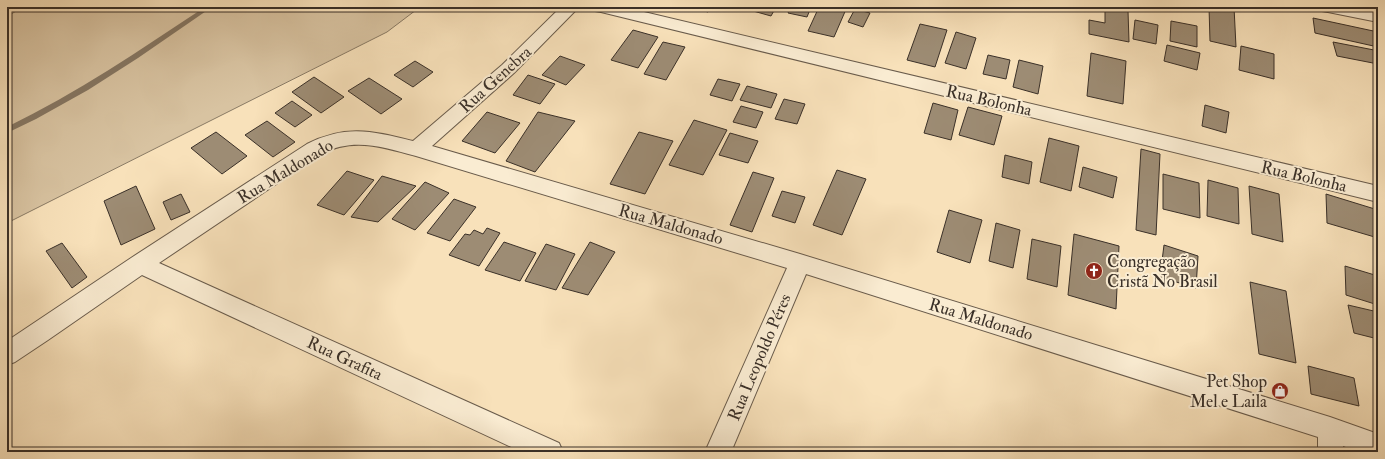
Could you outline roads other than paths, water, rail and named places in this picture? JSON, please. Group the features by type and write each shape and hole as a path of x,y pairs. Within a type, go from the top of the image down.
{"street":[{"name":"Rua Genebra","path":"416,149 508,69 571,7"},
{"name":"Rua Bolonha","path":"601,7 1378,194"},
{"path":"1328,7 1378,17"},
{"name":"Rua Maldonado","path":"7,354 76,309 216,212 331,141 346,138 368,138 416,149 800,263 1331,440 1378,446"},
{"name":"Rua Leopoldo Péres","path":"718,452 800,263"},
{"name":"Rua Grafita","path":"139,264 550,452"}],"waterway":[{"path":"7,130 60,103 111,73 209,7"}],"place":[{"name":"Congregação Cristã No Brasil","path":"1094,271"},
{"name":"Pet Shop Mel e Laila","path":"1280,391"}]}
